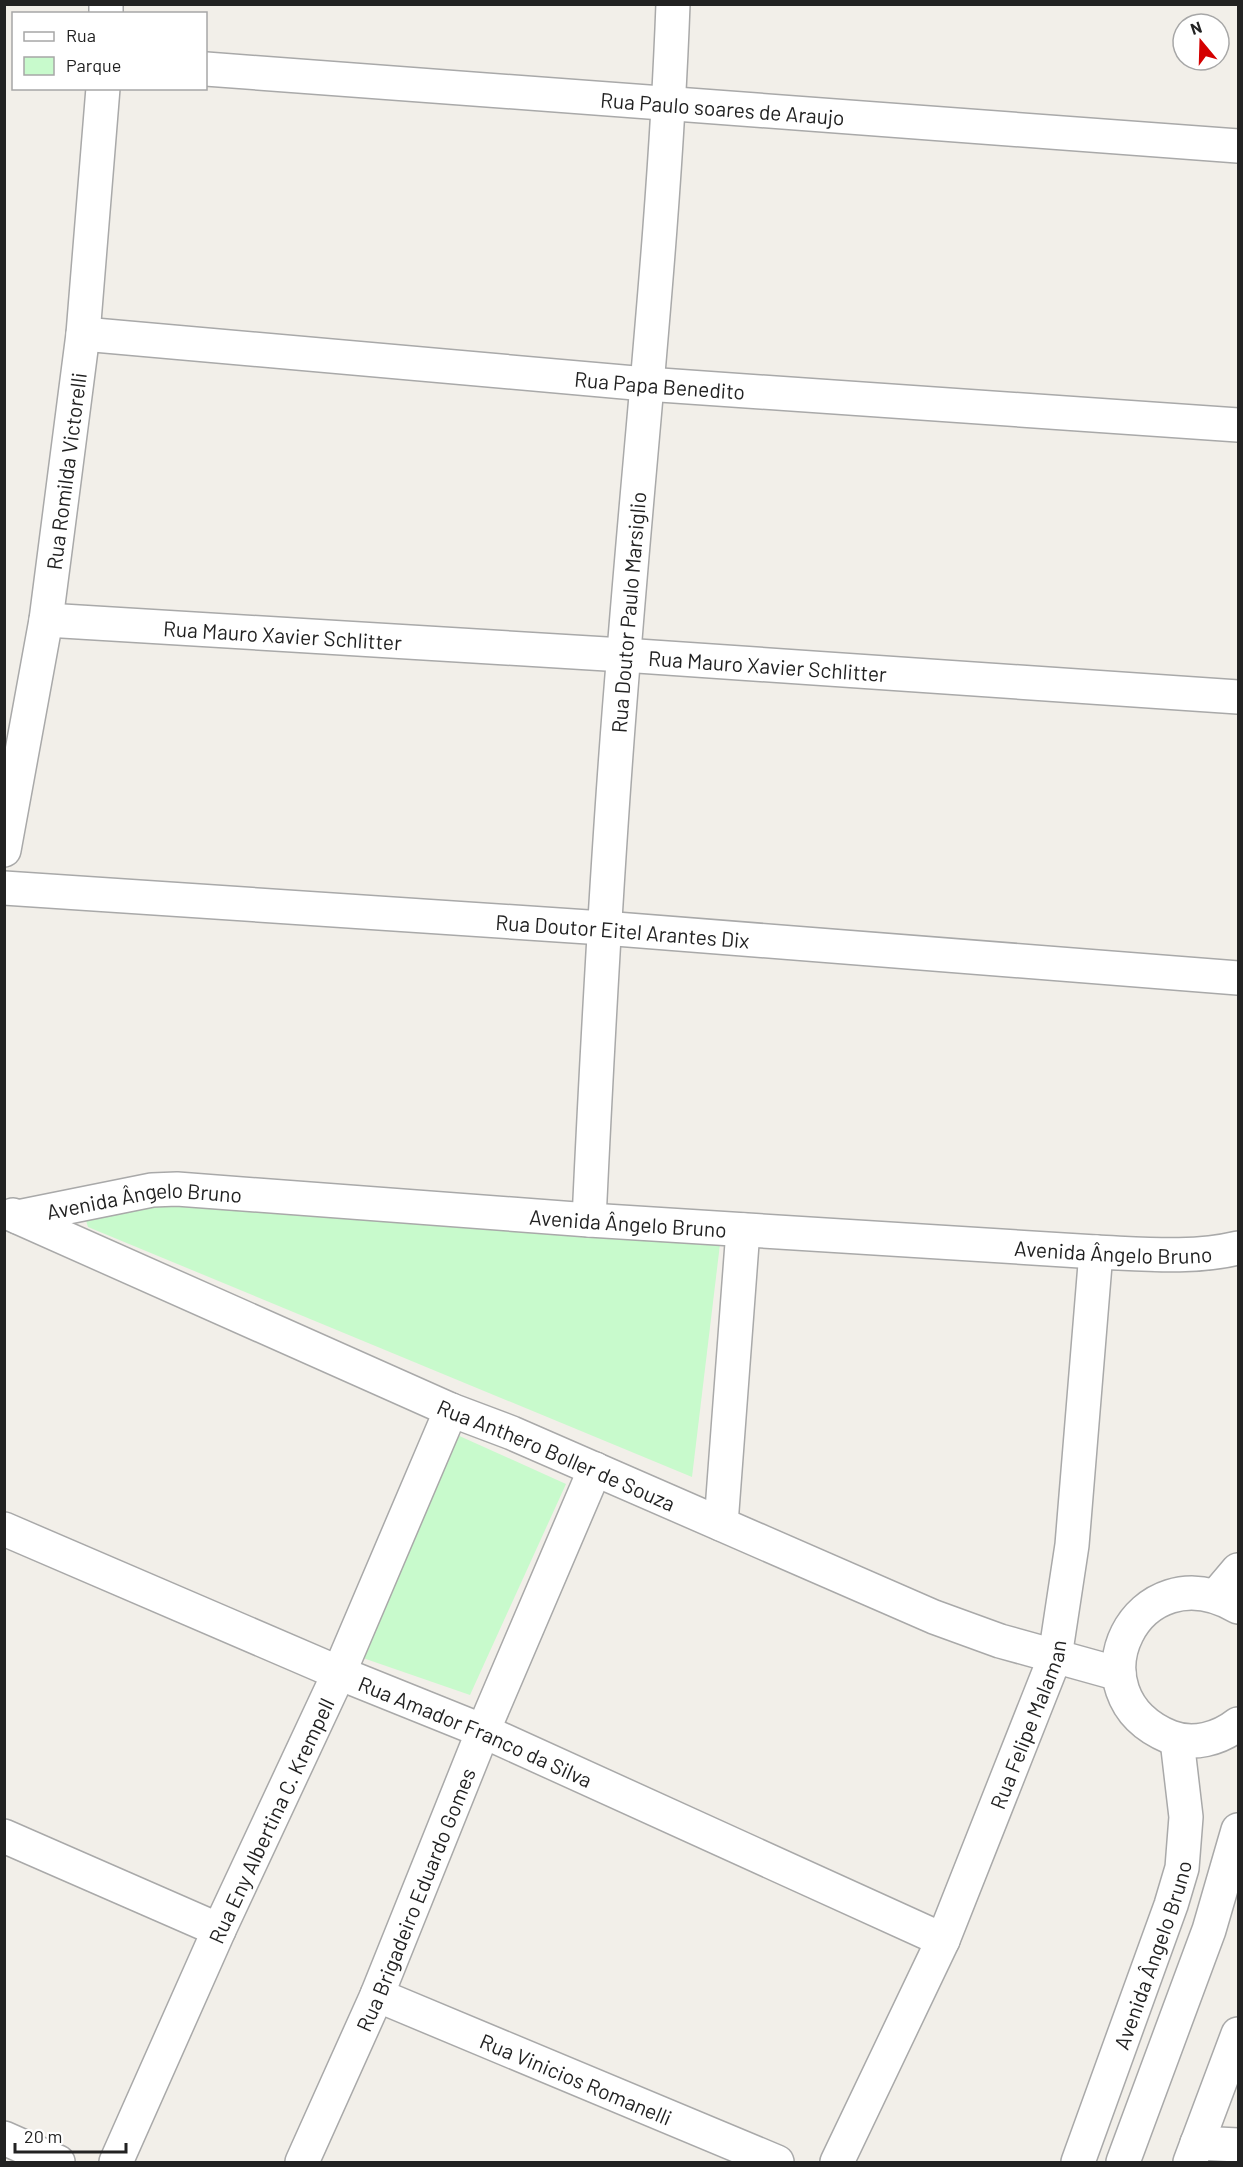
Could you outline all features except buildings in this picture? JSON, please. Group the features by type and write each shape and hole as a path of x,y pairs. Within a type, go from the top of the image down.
{"street":[{"name":"Rua Doutor Paulo Marsiglio","path":"589,1220 603,928 623,655 669,104 673,4"},
{"name":"Rua Paulo soares de Araujo","path":"207,69 1239,146"},
{"name":"Rua Romilda Victorelli","path":"4,850 46,620 83,334 103,90"},
{"name":"Rua Papa Benedito","path":"83,334 646,384 1239,425"},
{"name":"Rua Mauro Xavier Schlitter","path":"46,620 623,655 1239,697"},
{"name":"Rua Doutor Eitel Arantes Dix","path":"4,888 603,928 1239,978"},
{"name":"Avenida Ângelo Bruno","path":"11,1214 144,1192 177,1189 589,1220 1096,1252 1173,1256 1222,1252 1239,1248"},
{"name":"Rua Anthero Boller de Souza","path":"11,1214 451,1410 512,1433 934,1617 1000,1641 1119,1674"},
{"path":"721,1524 743,1230"},
{"name":"Rua Felipe Malaman","path":"837,2163 943,1940 1055,1657 1072,1545 1096,1252"},
{"name":"Rua Eny Albertina C. Krempell","path":"116,2163 219,1930 339,1673 451,1410"},
{"name":"Rua Brigadeiro Eduardo Gomes","path":"302,2163 376,1995 483,1731 596,1469"},
{"name":"Rua Amador Franco da Silva","path":"4,1529 339,1673 483,1731 943,1940"},
{"path":"1239,1570 1227,1601 1191,1592 1167,1597 1146,1609 1129,1628 1120,1651 1119,1674 1124,1696 1136,1716 1154,1730 1177,1740 1203,1741 1227,1733 1239,1724"},
{"name":"Avenida Ângelo Bruno","path":"1078,2163 1172,1905 1182,1868 1186,1816 1177,1740"},
{"name":"Avenida Ângelo Bruno","path":"1123,2163 1209,1930 1239,1830"},
{"path":"4,1836 219,1930"},
{"name":"Rua Vinicios Romanelli","path":"376,1995 777,2163"},
{"path":"1193,2153 1239,2034"},
{"path":"4,2138 58,2163"},
{"path":"1193,2153 1239,2145"}],"green space":[{"path":"237,1193 720,1244 692,1477 88,1227 81,1204"},
{"path":"455,1434 566,1484 470,1695 363,1658"}]}
